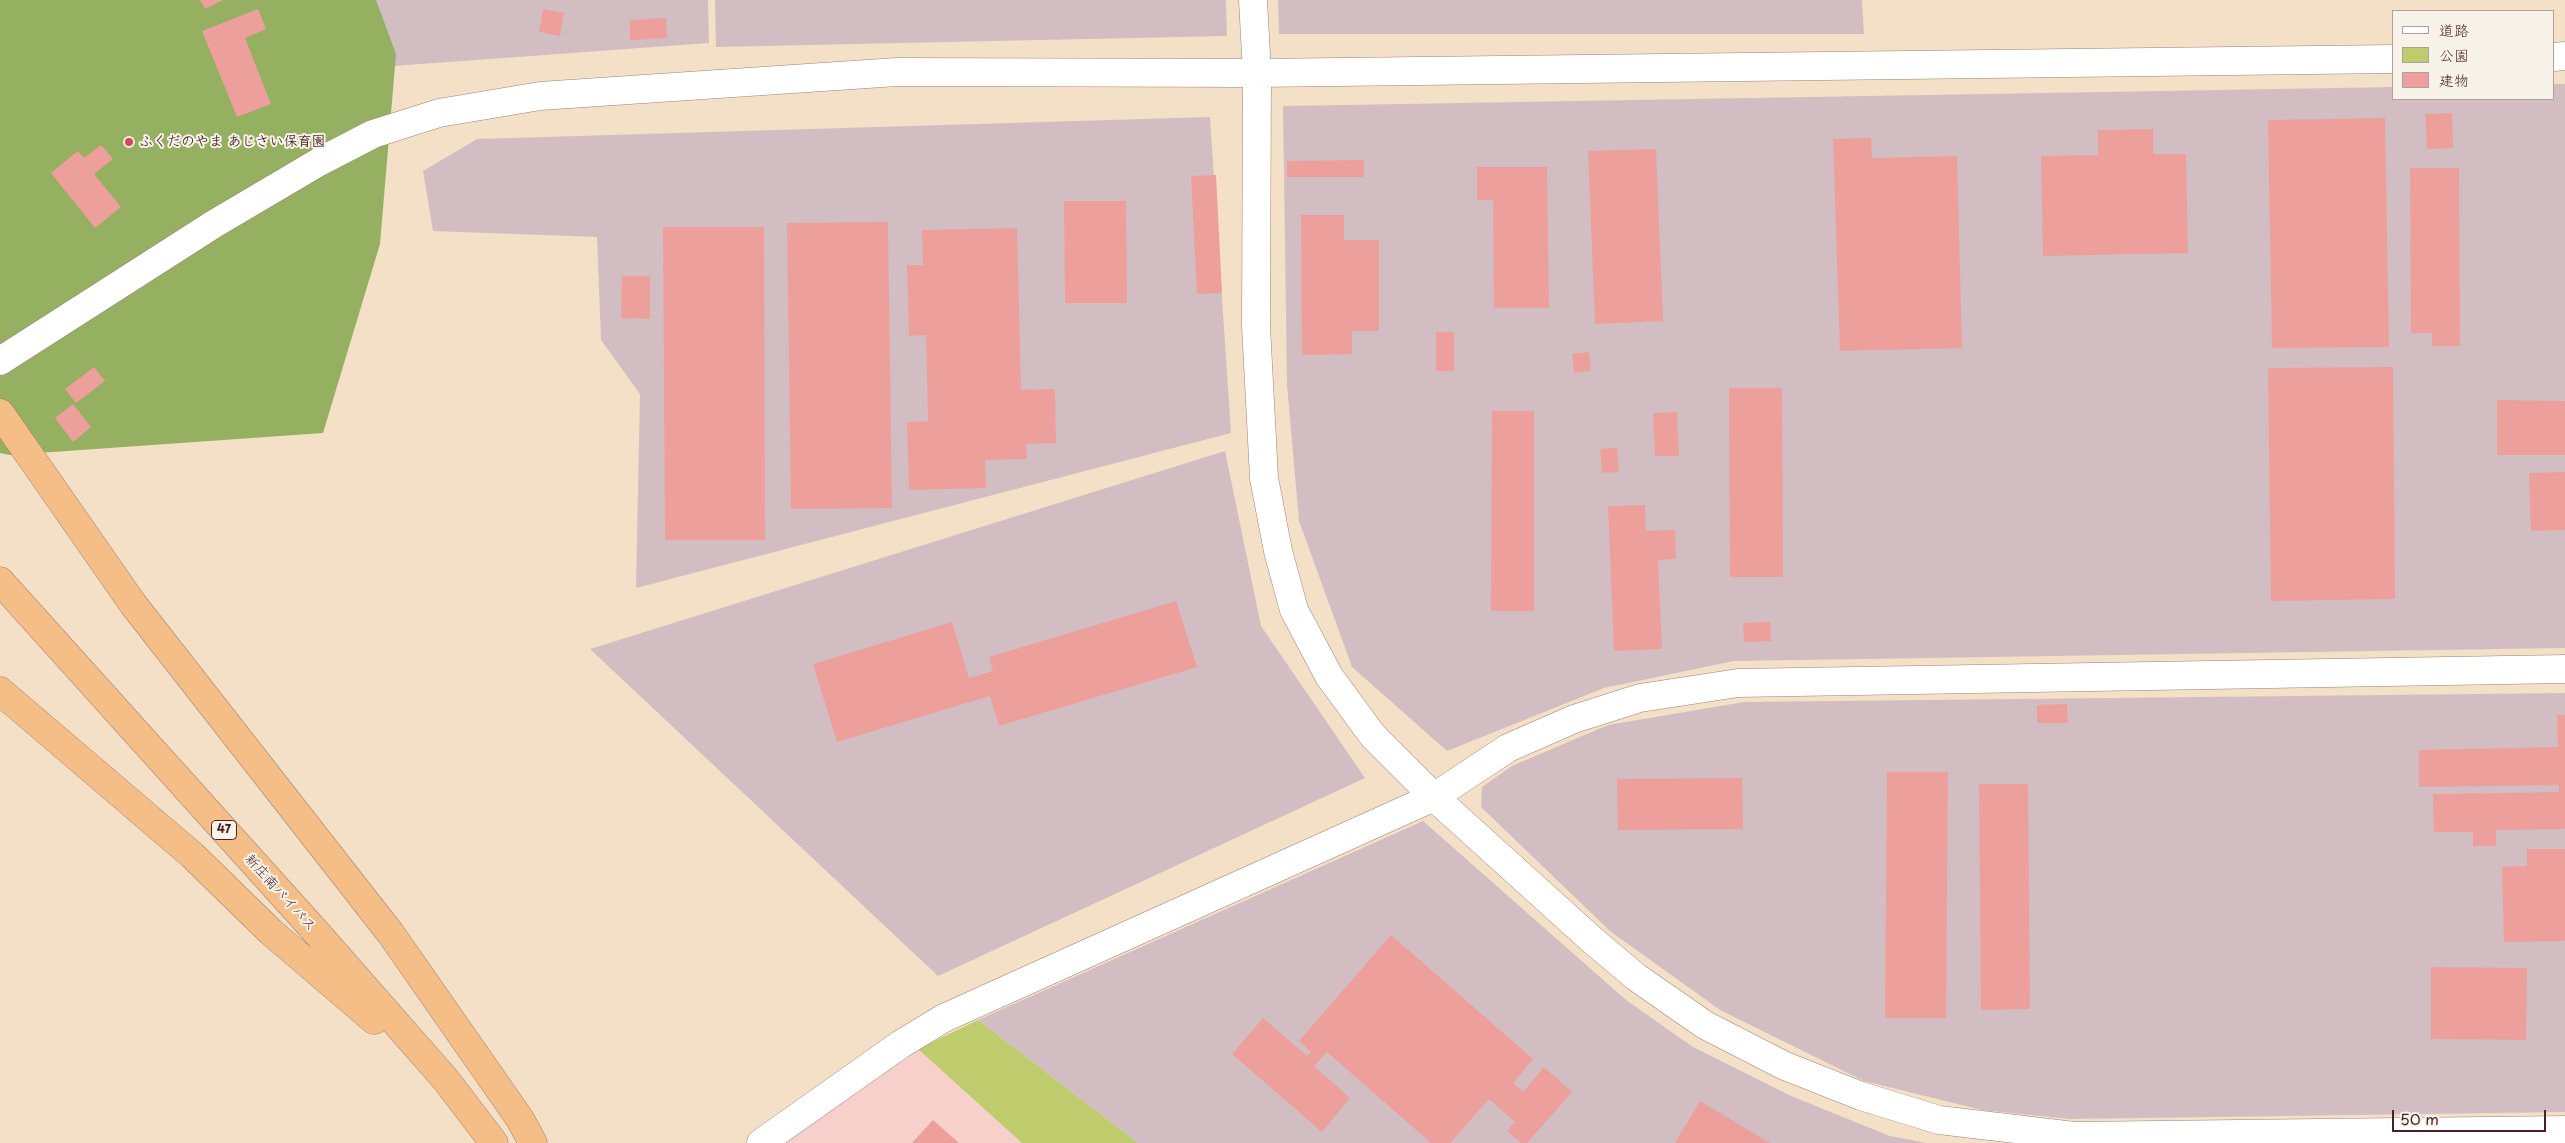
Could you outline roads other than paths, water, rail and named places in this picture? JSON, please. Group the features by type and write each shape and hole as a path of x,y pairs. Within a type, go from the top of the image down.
{"highway":[{"path":"0,413 133,604 391,934 520,1119 532,1143"},
{"name":"新庄南バイパス","path":"0,581 446,1080 494,1143"},
{"path":"0,691 192,855 271,932 446,1080"}],"street":[{"path":"1253,0 1257,73 1256,326 1264,478 1278,552 1294,610 1329,676 1372,736 1434,797 1636,977 1705,1025 1785,1066 1861,1096 1939,1120 2074,1136 2565,1130"},
{"path":"0,362 214,224 319,162 373,134 439,113 540,96 897,72 1257,73 2392,58"},
{"path":"761,1143 901,1044 944,1018 1434,797 1508,748 1574,719 1640,698 1738,683 2565,669"}],"place":[{"name":"ふくだのやま あじさい保育園","path":"129,142"}]}
